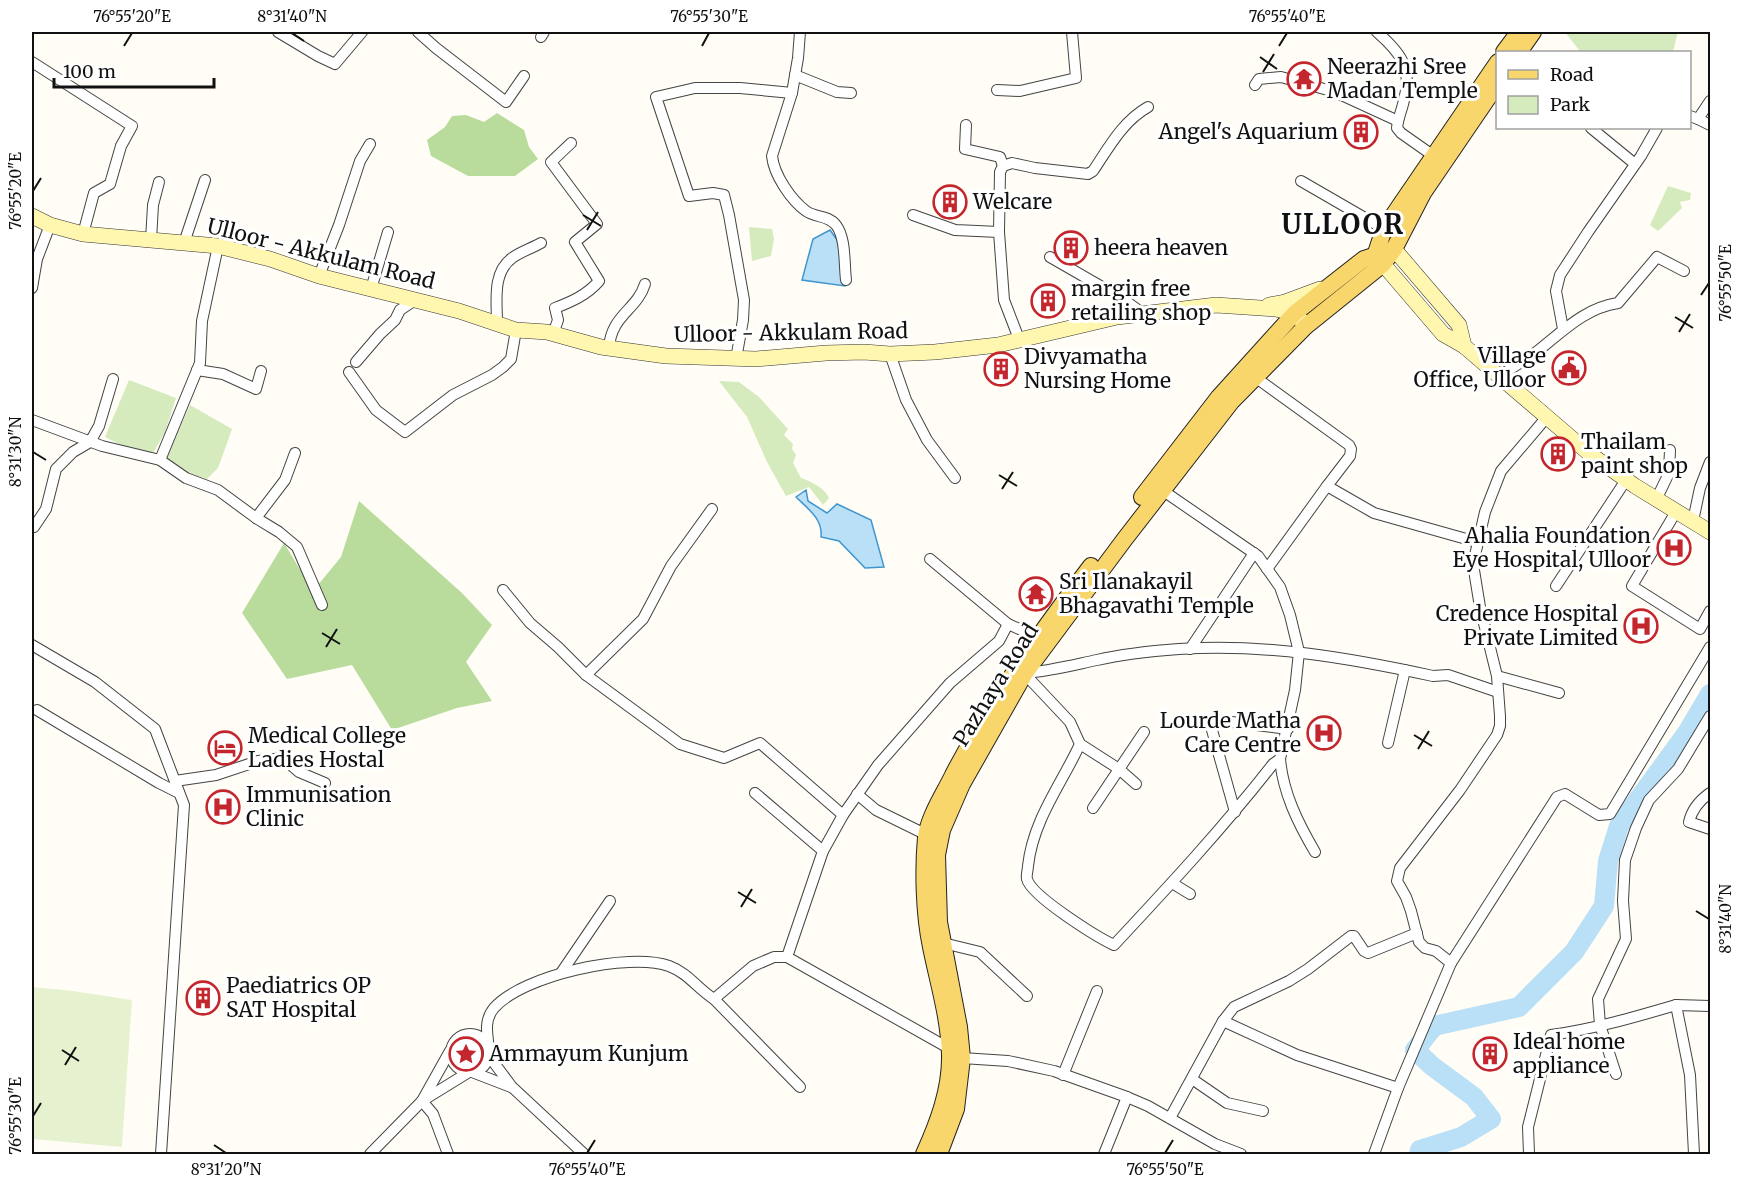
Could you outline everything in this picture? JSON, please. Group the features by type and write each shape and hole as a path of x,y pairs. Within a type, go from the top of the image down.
{"main road":[{"path":"1505,51 1519,32"},
{"path":"1520,51 1533,32"},
{"path":"1437,159 1496,64"},
{"path":"1496,84 1384,229 1380,259 1443,334 1464,346 1590,454 1626,480 1710,532"},
{"name":"Pazhaya Road","path":"943,1153 956,1109 960,1027 939,922 937,855 942,830 963,784 1021,670 1231,402 1306,326 1394,249 1423,193 1437,159"},
{"name":"Ulloor - Akkulam Road","path":"32,216 50,225 83,234 218,246 270,259 319,276 459,311 516,330 554,334 609,348 666,356 736,359 864,352 890,354 969,348 998,345 1117,317 1199,306 1216,305 1295,313"},
{"path":"1394,249 1459,325 1464,346"},
{"path":"924,1155 939,1117 958,1052 946,1015 930,945 925,861 927,834 939,804 966,751 1021,670 1037,637 1220,397 1295,313 1364,259 1380,259"},
{"path":"1257,308 1286,302 1330,285"},
{"path":"1295,313 1306,326"}],"street":[{"path":"278,32 335,64 356,34"},
{"path":"418,32 506,102 524,76"},
{"path":"800,32 792,93 772,156 773,166 782,183 807,212 826,217 841,233 846,280"},
{"path":"997,90 1020,91 1076,78 1072,32"},
{"path":"1377,32 1401,56 1406,66 1405,98 1397,128 1437,159"},
{"path":"32,62 132,126 121,146 110,184 94,193 83,234"},
{"path":"795,75 837,92 851,93"},
{"path":"1255,85 1259,80 1281,77 1335,92 1398,121"},
{"path":"736,359 744,300 724,195 713,193 689,196 656,98 695,88 740,88 792,93"},
{"path":"1710,101 1694,117 1710,125"},
{"path":"1019,339 1004,300 999,232 1000,172 1004,166 1012,163 1088,174 1093,171 1121,130 1137,113 1148,107"},
{"path":"966,125 965,149 1000,157 1004,166"},
{"path":"1592,129 1635,164"},
{"path":"1563,329 1556,291 1560,275 1656,129"},
{"path":"554,334 558,320 555,308 572,301 593,288 599,281 575,242 597,224 551,162 571,143"},
{"path":"319,276 339,225 360,160 370,144"},
{"path":"184,243 204,180"},
{"path":"1301,181 1384,229"},
{"path":"151,240 153,205 159,182"},
{"path":"913,215 955,230 999,232"},
{"path":"32,288 37,259 50,225"},
{"path":"371,289 388,232"},
{"path":"497,324 497,294 499,274 502,268 512,257 541,243"},
{"path":"160,460 200,363 202,321 218,246"},
{"path":"1050,257 1123,299 1145,315"},
{"path":"1500,376 1533,355 1563,329 1601,305 1618,303 1657,257 1684,271"},
{"path":"609,348 610,333 626,310 642,294 645,284"},
{"path":"356,362 395,320 400,310 415,300"},
{"path":"350,372 376,410 405,432 453,395 503,367 511,359 516,330"},
{"path":"890,354 906,400 927,440 955,478"},
{"path":"197,370 223,374 256,389 261,371"},
{"path":"1255,377 1349,445 1351,449 1350,456 1267,569"},
{"path":"34,527 46,509 56,469 73,452 90,442 99,426 112,380"},
{"path":"1451,963 1436,951 1425,948 1419,942 1406,897 1397,881 1400,868 1460,790 1497,735 1500,726 1497,676 1480,607 1473,564 1485,512 1501,471 1546,418"},
{"path":"32,420 90,442 160,460 186,478 218,490 256,518 283,534 297,547 322,605"},
{"path":"1657,498 1669,473 1670,450"},
{"path":"256,518 285,480 295,453"},
{"path":"1693,521 1700,488 1710,462"},
{"path":"1556,586 1626,480"},
{"path":"1327,486 1374,513 1477,542"},
{"path":"1162,490 1258,556 1280,587 1299,652 1288,729 1280,759 1282,776 1290,802 1315,852"},
{"path":"586,675 643,619 671,566 712,509"},
{"path":"1677,510 1632,586 1700,629 1710,611"},
{"path":"1190,649 1254,553"},
{"path":"930,559 1008,624 1037,637"},
{"path":"504,590 530,623 586,675 680,744 724,758 760,743 843,814"},
{"path":"787,957 823,851 843,814 878,765 950,683 999,641 1008,624"},
{"path":"32,645 96,682 155,729 184,805 161,1155"},
{"path":"1374,1155 1398,1088 1451,963 1557,797 1564,794 1599,815 1610,814 1710,647"},
{"path":"1021,670 1049,672 1099,659 1190,649 1264,648 1433,676 1448,675 1498,692"},
{"path":"1021,670 1070,722 1080,744 1119,769 1136,784"},
{"path":"1388,743 1405,670"},
{"path":"1497,676 1558,693"},
{"path":"38,710 179,793"},
{"path":"1616,1074 1600,1024 1598,999 1626,939 1623,901 1625,860 1649,800 1678,769 1710,716"},
{"path":"1235,812 1210,723 1215,720 1288,729"},
{"path":"1093,808 1144,732"},
{"path":"1080,744 1043,813 1030,847 1027,879 1032,888 1066,916 1114,945 1172,883 1235,812 1273,764 1280,759"},
{"path":"175,781 216,775 258,761 283,758 299,772 325,783"},
{"path":"755,793 823,851"},
{"path":"1710,793 1694,808 1689,822 1710,829"},
{"path":"857,794 876,810 927,834"},
{"path":"1172,883 1190,894"},
{"path":"561,973 610,901"},
{"path":"1170,1119 1223,1021 1238,1003 1267,992 1299,975 1351,936 1354,936 1364,951 1368,953 1417,933"},
{"path":"943,943 980,952 1027,996"},
{"path":"714,999 753,966 774,957 787,957 958,1052 1028,1064 1127,1097 1215,1144 1241,1155"},
{"path":"370,1155 378,1144 422,1101 471,1072 480,1070 486,1064 489,1052 486,1024 494,1009 516,991 561,973 617,963 643,962 669,966 679,971 714,999 800,1087"},
{"path":"1063,1075 1097,991"},
{"path":"1676,1005 1690,1075 1694,1155"},
{"path":"1529,1155 1528,1127 1551,1035 1582,1031 1600,1024 1676,1005 1710,1005"},
{"path":"1223,1021 1297,1055 1398,1088"},
{"path":"422,1101 453,1043 461,1035 473,1033 483,1038 489,1052 512,1088 584,1155"},
{"path":"450,1051 456,1066 512,1088"},
{"path":"1191,1079 1227,1103 1263,1111"},
{"path":"1104,1155 1127,1097"},
{"path":"422,1101 433,1114 448,1155"},
{"path":"378,1144 384,1155"}],"green space":[{"path":"1565,32 1678,32 1673,51 1579,50"},
{"path":"497,113 524,130 529,147 538,159 515,176 468,176 431,156 427,140 445,127 452,116 466,115 484,122"},
{"path":"1668,186 1691,193 1690,200 1680,202 1682,208 1658,231 1650,225"},
{"path":"749,227 772,229 774,239 771,256 752,261"},
{"path":"129,380 176,398 165,432 153,453 123,446 105,437"},
{"path":"719,381 739,382 759,397 788,429 784,435 793,444 792,449 796,455 793,463 801,478 817,485 827,494 829,498 823,505 809,487 786,496 767,462 747,417"},
{"path":"190,405 232,429 218,468 207,479 186,472 165,461"},
{"path":"359,501 462,593 492,625 466,662 492,701 457,708 392,730 352,665 287,679 242,613 284,543 313,591 341,557"},
{"path":"32,987 132,1000 122,1147 32,1139"}],"water":[{"path":"830,230 843,248 845,286 802,280 813,239"},
{"path":"806,490 808,501 827,513 837,504 871,520 884,567 865,568 839,541 821,537 817,520 796,497"}],"waterway":[{"path":"1419,1154 1420,1150 1461,1137 1491,1119 1474,1097 1432,1066 1415,1050 1434,1026 1519,1007 1574,952 1604,906 1608,861 1619,826 1687,733 1710,694"}],"place":[{"name":"Neerazhi Sree Madan Temple","path":"1304,79"},
{"name":"Angel's Aquarium","path":"1361,132"},
{"name":"Welcare","path":"950,202"},
{"name":"heera heaven","path":"1071,248"},
{"name":"margin free retailing shop","path":"1048,301"},
{"name":"Village Office, Ulloor","path":"1569,368"},
{"name":"Divyamatha Nursing Home","path":"1001,369"},
{"name":"Thailam paint shop","path":"1558,454"},
{"name":"Ahalia Foundation Eye Hospital, Ulloor","path":"1674,548"},
{"name":"Sri Ilanakayil Bhagavathi Temple","path":"1036,594"},
{"name":"Credence Hospital Private Limited","path":"1641,626"},
{"name":"Lourde Matha Care Centre","path":"1324,733"},
{"name":"Medical College Ladies Hostal","path":"225,748"},
{"name":"Immunisation Clinic","path":"223,807"},
{"name":"Paediatrics OP SAT Hospital","path":"203,998"},
{"name":"Ammayum Kunjum","path":"466,1054"},
{"name":"Ideal home appliance","path":"1490,1054"}],"district":[{"name":"ULLOOR","path":"1343,225"}]}
